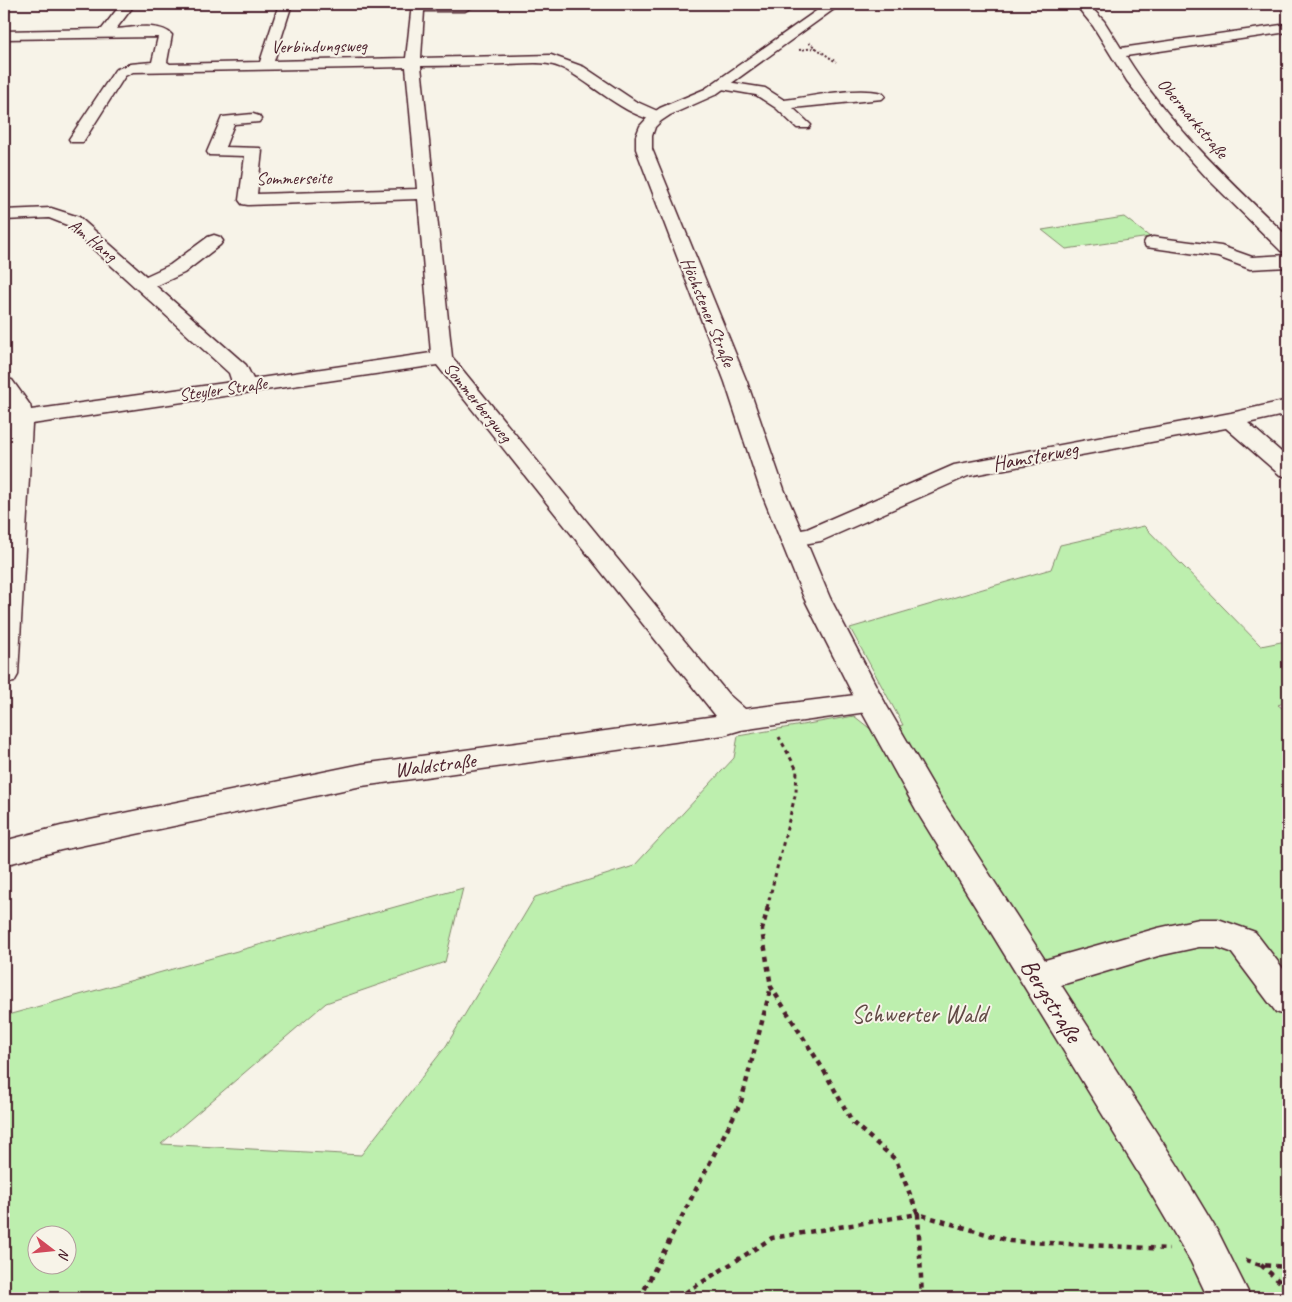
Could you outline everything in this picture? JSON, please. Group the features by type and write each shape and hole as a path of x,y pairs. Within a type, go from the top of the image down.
{"street":[{"path":"106,33 128,4"},
{"path":"266,66 285,4"},
{"path":"657,116 696,100 722,84 834,4"},
{"name":"Obermarkstraße","path":"1081,4 1099,24 1132,78 1179,137 1213,174 1288,247"},
{"path":"418,6 465,7"},
{"name":"Sommerbergweg","path":"418,6 413,63 442,358 718,701 731,714 755,718"},
{"path":"1116,52 1127,52 1288,28"},
{"path":"4,52 10,35 153,32 165,35 159,61 161,66"},
{"name":"Verbindungsweg","path":"77,139 120,73 130,68 161,66 266,66 551,59 572,66 642,112 657,116"},
{"path":"722,84 760,91 781,105 803,126"},
{"path":"781,105 854,96 877,96"},
{"name":"Höchstener Straße","path":"657,116 645,127 644,149 736,382 757,446 792,538 818,598 871,703"},
{"name":"Sommerseite","path":"253,119 228,120 215,152 254,151 248,200 425,194"},
{"name":"Am Hang","path":"4,215 51,213 64,216 84,230 238,370 245,386"},
{"path":"145,284 177,268 214,241"},
{"path":"1153,243 1221,252 1250,263 1288,260"},
{"name":"Steyler Straße","path":"12,420 442,358"},
{"path":"4,385 19,405 12,420 4,675"},
{"name":"Hamsterweg","path":"792,538 812,536 962,470 1288,408"},
{"path":"1231,420 1288,470"},
{"name":"Waldstraße","path":"4,853 61,838 362,775 871,703"},
{"name":"Bergstraße","path":"871,703 930,807 1164,1178 1205,1248 1230,1298"},
{"path":"1038,977 1158,942 1199,933 1218,933 1243,942 1288,1001"}],"path":[{"path":"816,48 836,62"},
{"path":"755,718 797,770 796,792 762,930 771,987 823,1070 853,1123 896,1160 918,1214 922,1298"},
{"path":"640,1298 741,1102 771,987"},
{"path":"677,1298 772,1238 918,1214 1010,1241 1159,1249 1205,1248"},
{"path":"1288,1267 1260,1265 1288,1289"}],"green space":[{"path":"1124,217 1150,237 1066,249 1042,230"},
{"name":"Schwerter Wald","path":"1144,526 1261,646 1286,641 1288,643 1288,701 1278,705 1288,712 1288,1298 4,1298 4,1016 463,888 445,962 326,1003 161,1144 361,1155 446,1046 535,897 634,866 734,758 738,736 854,716 873,731 903,725 850,628 1051,569 1060,545"}]}
